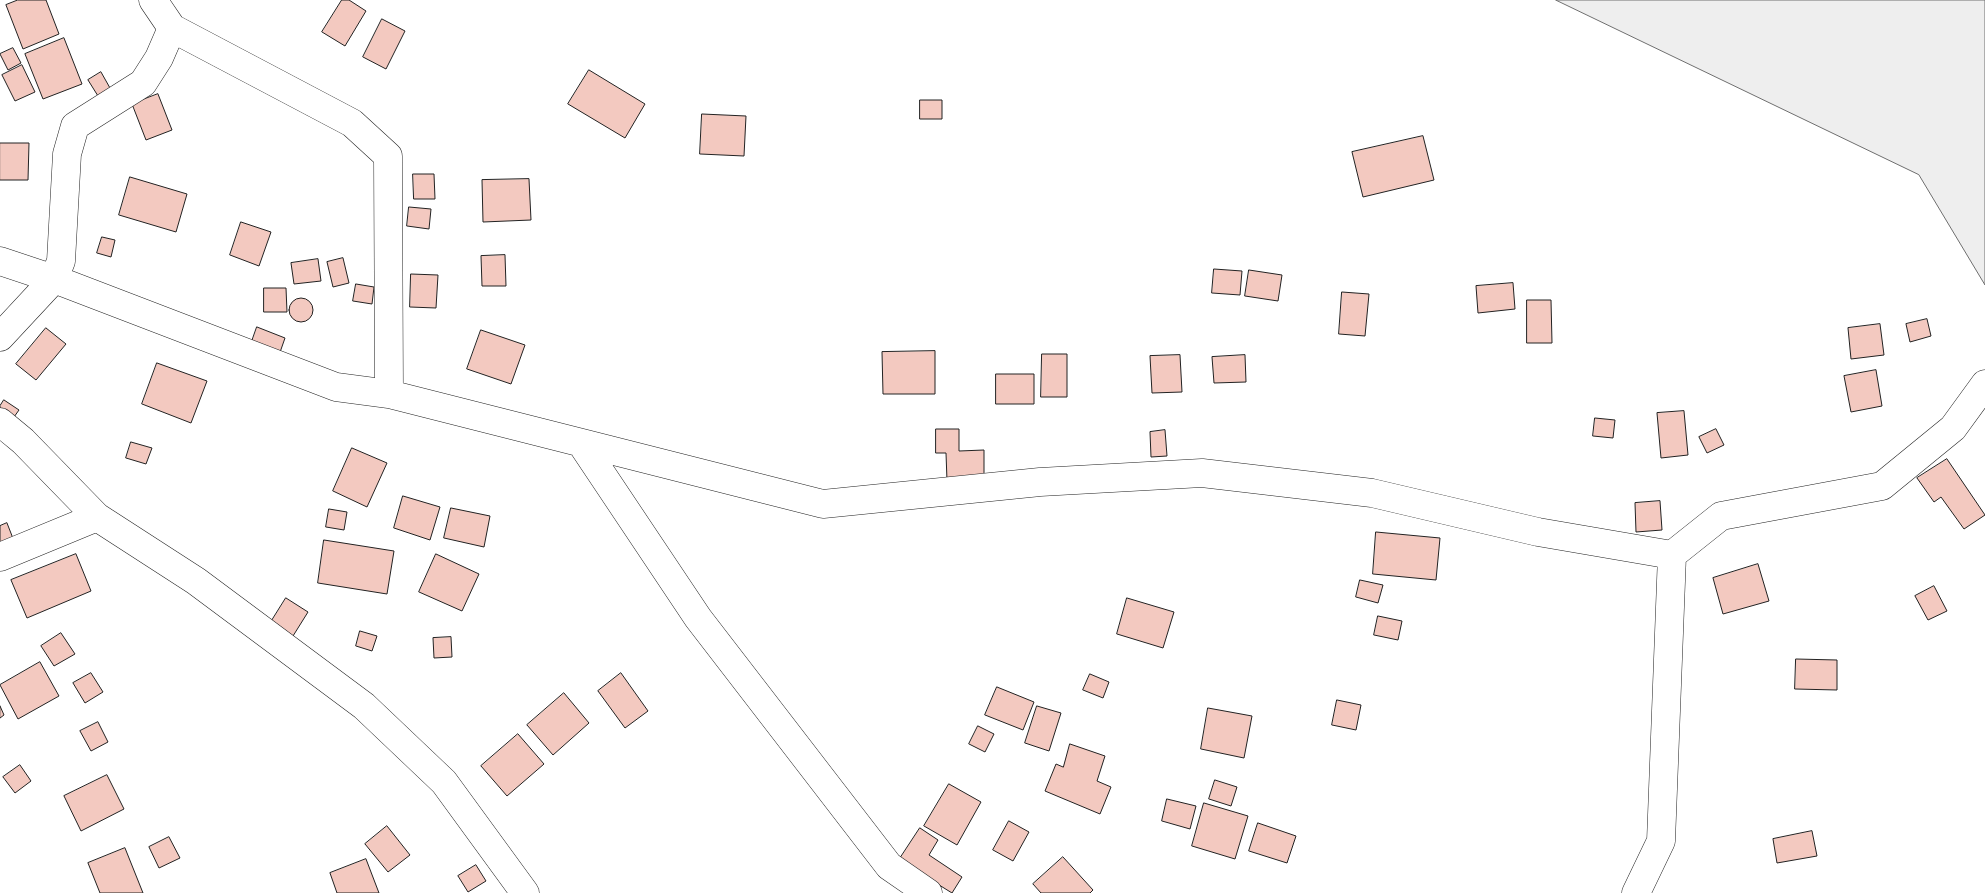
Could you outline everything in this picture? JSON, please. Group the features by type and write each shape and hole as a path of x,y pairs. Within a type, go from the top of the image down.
{"street":[{"path":"153,0 172,28 352,123 388,156 389,394"},
{"path":"0,336 54,279 61,262 67,154 75,126 144,82 159,58 172,28"},
{"path":"0,261 54,279 336,387 389,394 823,504 1040,482 1202,473 1372,492 1538,532 1672,554 1721,516 1882,486 1953,428 1985,384"},
{"path":"0,422 23,441 96,517 196,581 364,706 444,782 525,893"},
{"path":"581,443 698,618 889,866 928,893"},
{"path":"0,557 96,517"},
{"path":"1636,893 1661,841 1672,554"}],"shaded area":[{"path":"1556,0 1985,0 1985,285 1919,175"}],"building":[{"path":"18,0 46,0 59,34 23,49 6,5"},
{"path":"342,0 349,0 366,11 345,46 322,32"},
{"path":"382,19 405,31 386,69 363,57"},
{"path":"64,38 82,84 43,99 25,54"},
{"path":"13,48 21,63 8,70 0,54"},
{"path":"22,65 35,92 15,101 2,75"},
{"path":"589,70 645,104 625,138 568,104"},
{"path":"101,72 110,88 98,96 88,80"},
{"path":"158,94 172,130 146,140 132,104"},
{"path":"920,100 942,100 942,119 920,119"},
{"path":"702,114 746,116 744,156 700,154"},
{"path":"1423,136 1434,180 1363,197 1352,152"},
{"path":"0,143 29,143 28,180 0,180"},
{"path":"413,174 434,174 435,199 414,199"},
{"path":"130,177 187,194 176,232 119,215"},
{"path":"529,179 531,220 483,222 482,180"},
{"path":"409,207 431,209 429,229 407,226"},
{"path":"241,222 271,232 259,266 230,255"},
{"path":"102,237 115,240 111,257 97,253"},
{"path":"505,255 506,286 482,286 481,256"},
{"path":"343,258 349,283 333,287 327,262"},
{"path":"318,259 321,281 294,284 291,263"},
{"path":"1214,269 1242,271 1240,295 1212,293"},
{"path":"1249,270 1282,275 1278,301 1245,296"},
{"path":"411,274 438,275 436,308 410,307"},
{"path":"1513,283 1515,309 1478,313 1476,286"},
{"path":"356,284 374,287 372,304 353,301"},
{"path":"264,288 286,288 287,312 264,312"},
{"path":"1342,292 1369,294 1365,336 1339,334"},
{"path":"301,298 310,301 313,310 310,319 301,322 292,319 289,310 292,301"},
{"path":"1527,300 1551,300 1552,343 1527,343"},
{"path":"1927,319 1931,336 1910,342 1906,324"},
{"path":"1880,324 1884,355 1851,359 1848,328"},
{"path":"257,327 285,338 278,358 250,347"},
{"path":"46,328 66,344 36,380 16,364"},
{"path":"481,330 525,345 511,384 467,369"},
{"path":"935,351 935,394 883,394 882,352"},
{"path":"1042,354 1067,354 1067,397 1041,397"},
{"path":"1180,355 1182,392 1152,393 1150,356"},
{"path":"1245,355 1246,382 1214,383 1212,357"},
{"path":"157,363 207,381 191,423 142,404"},
{"path":"1876,370 1882,406 1851,412 1844,376"},
{"path":"996,374 1034,374 1034,404 996,404"},
{"path":"4,400 19,410 9,424 0,417 0,406"},
{"path":"1684,411 1688,455 1661,458 1657,413"},
{"path":"1595,418 1615,420 1613,438 1593,436"},
{"path":"936,429 959,429 959,451 984,450 984,480 947,481 946,453 936,453"},
{"path":"1716,429 1724,445 1707,453 1699,437"},
{"path":"1165,430 1167,456 1151,457 1150,432"},
{"path":"131,442 152,448 146,464 126,458"},
{"path":"352,448 387,463 367,507 333,491"},
{"path":"1947,459 1985,515 1964,529 1941,497 1934,502 1917,478"},
{"path":"403,496 440,507 430,540 394,528"},
{"path":"1660,501 1662,530 1636,532 1635,503"},
{"path":"451,508 490,516 484,547 444,538"},
{"path":"329,509 347,512 344,530 326,527"},
{"path":"7,523 14,541 0,547 0,526"},
{"path":"1376,532 1440,538 1436,580 1373,574"},
{"path":"324,540 394,551 387,594 318,583"},
{"path":"76,554 91,591 27,618 11,580"},
{"path":"436,554 479,574 462,611 419,592"},
{"path":"1758,564 1769,601 1723,614 1713,578"},
{"path":"1360,580 1383,585 1378,603 1356,597"},
{"path":"1934,586 1947,611 1928,620 1915,596"},
{"path":"286,598 308,612 293,636 271,622"},
{"path":"1127,598 1174,612 1163,648 1117,634"},
{"path":"1378,616 1402,621 1398,640 1374,635"},
{"path":"360,631 377,636 372,651 356,646"},
{"path":"61,633 75,654 54,666 41,646"},
{"path":"451,637 452,657 434,658 433,638"},
{"path":"1796,659 1837,660 1837,690 1795,689"},
{"path":"40,662 59,696 18,719 0,685"},
{"path":"91,673 103,692 85,703 73,683"},
{"path":"621,673 648,711 625,728 598,691"},
{"path":"1090,674 1109,682 1103,698 1083,690"},
{"path":"997,687 1034,702 1023,730 985,715"},
{"path":"564,693 589,723 553,755 527,725"},
{"path":"1337,700 1361,705 1356,730 1332,725"},
{"path":"0,706 4,715 0,718"},
{"path":"1037,706 1061,713 1049,751 1025,743"},
{"path":"1208,708 1252,716 1244,758 1201,749"},
{"path":"98,722 108,742 91,751 80,731"},
{"path":"978,726 994,734 985,752 969,744"},
{"path":"518,734 544,764 507,796 481,766"},
{"path":"1070,744 1105,756 1097,781 1111,787 1100,814 1045,791 1056,764 1063,767"},
{"path":"20,765 31,781 15,793 3,777"},
{"path":"107,775 124,809 81,831 64,796"},
{"path":"1215,780 1237,787 1231,806 1209,799"},
{"path":"949,784 981,802 957,845 924,826"},
{"path":"1167,799 1196,806 1190,829 1162,821"},
{"path":"1204,803 1248,816 1235,859 1192,846"},
{"path":"1009,821 1029,832 1013,861 993,850"},
{"path":"1258,823 1296,836 1287,863 1249,851"},
{"path":"387,826 410,855 388,872 365,844"},
{"path":"920,828 938,840 929,855 962,877 952,893 899,860"},
{"path":"1812,831 1817,856 1777,863 1773,839"},
{"path":"169,837 180,858 159,868 149,847"},
{"path":"125,848 143,893 100,893 88,863"},
{"path":"1063,857 1093,890 1090,893 1041,893 1033,884"},
{"path":"366,859 379,893 337,893 330,873"},
{"path":"476,865 486,881 468,892 458,876"}]}
